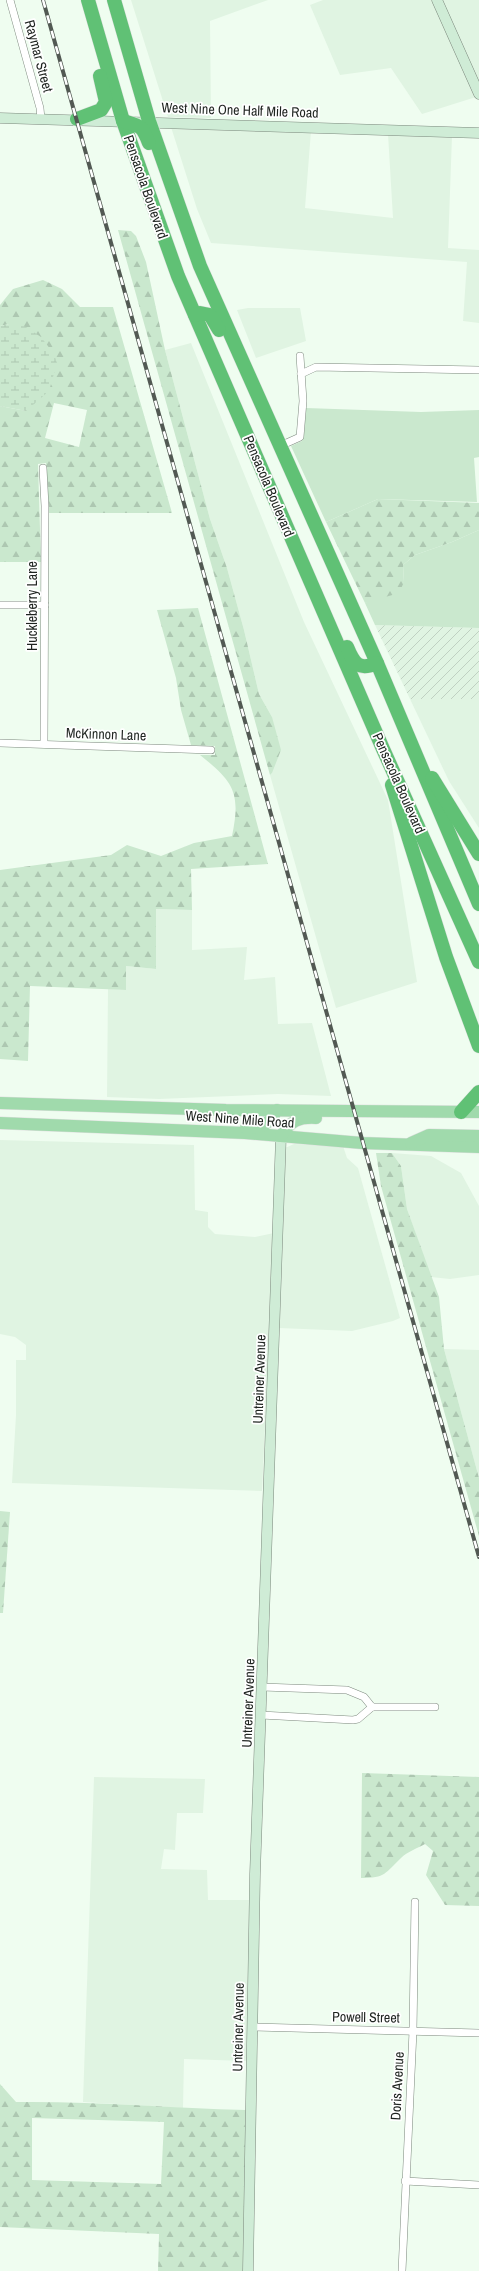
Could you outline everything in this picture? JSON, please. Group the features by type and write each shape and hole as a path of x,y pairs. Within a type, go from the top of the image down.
{"highway":[{"path":"77,119 101,110 106,102 79,0"},
{"name":"Pensacola Boulevard","path":"88,0 123,120 155,215 195,315 383,749 479,962"},
{"path":"91,0 99,10 128,112 149,121"},
{"name":"Pensacola Boulevard","path":"114,0 149,121 200,266 377,663 479,904"},
{"path":"123,120 137,124 144,130 182,241 200,266"},
{"path":"195,315 205,313 214,319 242,383 260,401"},
{"path":"312,585 331,607 355,662 361,667 368,667 377,663"},
{"path":"383,749 413,856 446,957 479,1046"},
{"path":"414,750 479,854"},
{"path":"461,1112 479,1092"}],"main road":[{"name":"West Nine Mile Road","path":"0,1103 277,1110 479,1112"},
{"path":"0,1109 31,1104"},
{"path":"172,1130 177,1126 185,1124 259,1127 271,1120 277,1110"},
{"path":"281,1136 287,1126 294,1121 304,1118 328,1118 345,1111"},
{"name":"West Nine Mile Road","path":"0,1123 172,1130 281,1136 320,1140 479,1147"},
{"path":"408,1144 429,1134 479,1136"}],"street":[{"name":"Raymar Street","path":"10,0 40,108 41,119"},
{"path":"437,0 479,94"},
{"name":"West Nine One Half Mile Road","path":"0,118 123,120 479,133"},
{"path":"280,446 300,437 302,374 300,356"},
{"path":"302,374 316,367 479,370"},
{"name":"Huckleberry Lane","path":"43,468 45,506 44,744"},
{"path":"0,605 45,605"},
{"name":"McKinnon Lane","path":"0,743 211,750"},
{"name":"Untreiner Avenue","path":"248,2271 252,2027 261,1715 281,1136"},
{"path":"262,1687 347,1690 364,1697 372,1707"},
{"path":"261,1715 353,1720 358,1719 372,1707 435,1707"},
{"name":"Doris Avenue","path":"402,2271 413,2031 415,1902"},
{"name":"Powell Street","path":"252,2027 479,2033"},
{"path":"405,2181 479,2185"}],"shaded area":[{"path":"131,0 268,0 210,21 211,118 168,117"},
{"path":"323,0 432,0 476,97 422,114 391,68 340,75 310,5"},
{"path":"442,0 479,0 479,83"},
{"path":"171,127 311,131 305,208 393,218 388,134 452,136 448,248 479,250 479,323 463,321 467,262 211,243 197,209"},
{"path":"248,308 300,308 306,341 256,358 237,310"},
{"path":"191,343 304,622 388,800 417,982 336,1008 270,775 272,773 272,717 259,694 244,630 227,568 210,519 165,350"},
{"path":"375,625 479,628 479,699 410,699"},
{"path":"410,699 479,699 479,828 449,781"},
{"path":"156,909 192,910 192,950 247,947 244,980 275,977 278,1024 312,1023 331,1096 278,1094 159,1099 107,1097 108,989 126,990 126,966 156,969"},
{"path":"0,1140 194,1145 195,1210 208,1212 208,1227 215,1234 255,1237 274,1233 262,1491 12,1483 16,1415 16,1360 26,1360 26,1345 15,1337 0,1334"},
{"path":"294,1144 343,1146 347,1158 358,1168 400,1318 352,1331 279,1328 285,1148"},
{"path":"392,1153 431,1156 461,1173 479,1206 479,1275 450,1279 431,1277 407,1209 401,1166"},
{"path":"444,1349 479,1350 479,1478"},
{"path":"94,1777 205,1779 203,1813 177,1813 175,1850 164,1849 161,1869 207,1870 208,1900 251,1900 247,2061 184,2059 183,2108 83,2102"}],"green space":[{"path":"118,230 131,231 136,236 146,262 165,350 210,519 227,568 244,630 259,694 272,717 281,750 270,775"},
{"path":"43,280 62,289 80,307 113,307 172,513 49,513 46,463 38,464 41,562 0,562 0,406 26,411 9,324 0,326 0,305 13,289","holes":["54,403 87,410 79,447 45,438"]},
{"path":"9,324 23,325 41,337 54,354 57,363 49,391 26,411 0,406 0,326"},
{"path":"306,408 421,412 479,410 479,457 474,458 477,502 378,499 326,522 291,446 302,441 304,436"},
{"path":"378,499 479,503 479,530 452,542 415,555 403,565 404,582 399,593 365,603 326,522"},
{"path":"479,530 479,628 375,625 365,603 404,582 403,565 415,555 452,542"},
{"path":"198,608 268,864 191,869 192,910 156,909 156,969 126,966 126,990 30,986 28,1061 0,1059 0,870 111,855 127,845 161,856 194,843 232,836 236,809 235,799 232,790 221,773 200,755 215,755 215,746 191,745 181,710 176,678 157,610"},
{"path":"376,1153 392,1153 401,1166 407,1209 439,1297 444,1349 479,1478 479,1536 381,1186"},
{"path":"0,1511 10,1512 3,1613 0,1613"},
{"path":"362,1773 479,1777 479,1906 445,1905 426,1875 433,1851 425,1844 403,1856 384,1874 376,1877 361,1878"},
{"path":"0,2084 16,2102 246,2110 244,2271 158,2271 159,2234 0,2227","holes":["32,2118 164,2122 161,2184 32,2180"]}],"railway":[{"path":"43,0 479,1557"}]}
